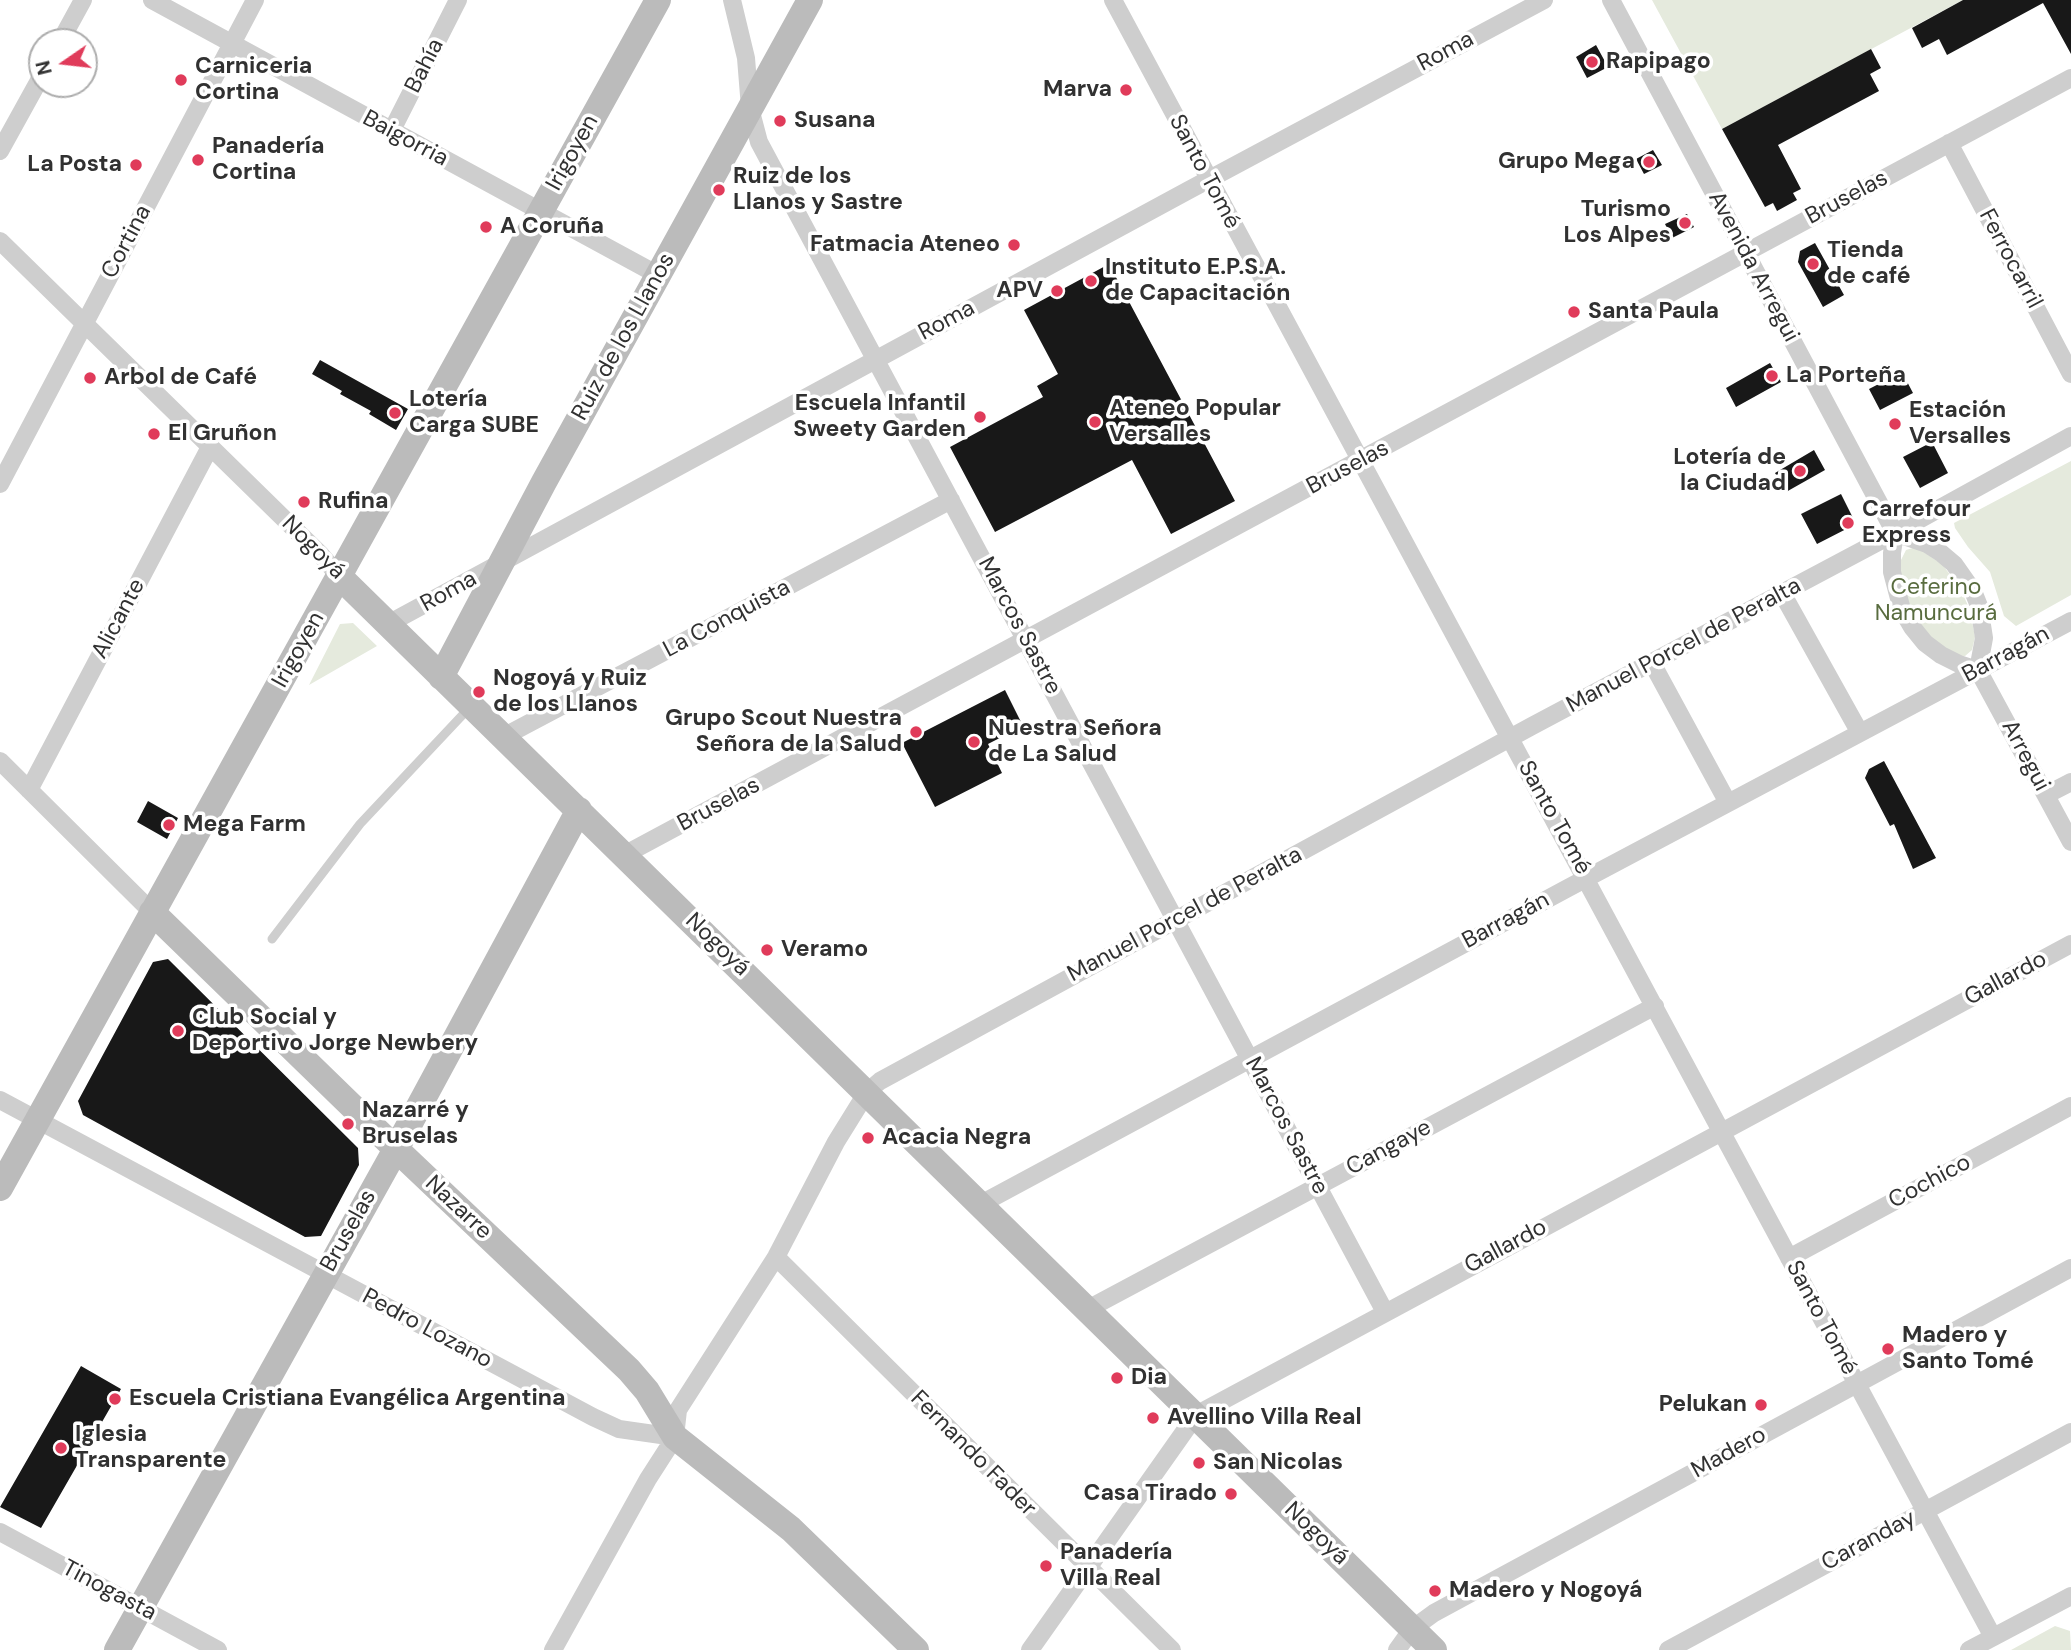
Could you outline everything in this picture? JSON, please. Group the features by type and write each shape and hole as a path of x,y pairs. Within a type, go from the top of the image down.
{"street":[{"path":"68,28 83,0"},
{"name":"Baigorria","path":"152,0 658,275"},
{"name":"Cortina","path":"0,485 255,0"},
{"name":"Bahía","path":"391,132 458,0"},
{"name":"Irigoyen","path":"0,1188 658,0"},
{"name":"Marcos Sastre","path":"732,0 746,58 750,108 759,142 1385,1312"},
{"name":"Ruiz de los Llanos","path":"440,677 810,0"},
{"name":"Santo Tomé","path":"1113,0 1993,1637"},
{"name":"Roma","path":"388,624 1544,0"},
{"name":"Avenida Arregui","path":"1611,0 1895,533"},
{"name":"Bruselas","path":"624,855 2071,78"},
{"path":"0,151 29,98"},
{"name":"Ferrocarril","path":"1949,144 2071,374"},
{"name":"Nogoyá","path":"0,241 320,554 440,677 579,810 1434,1650"},
{"name":"Manuel Porcel de Peralta","path":"553,1650 648,1479 676,1437 678,1410 776,1257 836,1142 867,1092 880,1080 2071,436"},
{"name":"Alicante","path":"29,790 210,447"},
{"name":"La Conquista","path":"503,737 951,500"},
{"path":"1895,533 1927,544 1941,553 1954,564 1973,590 1979,606 1984,638 1978,670 1941,655 1925,643 1912,628 1902,610 1892,572 1895,533"},
{"path":"1782,593 1860,733"},
{"name":"Barragán","path":"979,1205 2071,621"},
{"path":"1653,663 1728,803"},
{"name":"Arregui","path":"1978,670 2071,842"},
{"name":"Nazarre","path":"0,761 396,1149 629,1370 647,1391 676,1437 792,1529 916,1650"},
{"path":"2046,795 2071,782"},
{"name":"Bruselas","path":"117,1650 396,1149 579,810"},
{"name":"Gallardo","path":"1030,1650 1196,1415 2071,944"},
{"name":"Cangaye","path":"1086,1310 1655,1006"},
{"name":"Pedro Lozano","path":"0,1100 610,1425 619,1429 676,1437"},
{"name":"Cochico","path":"1789,1258 2071,1106"},
{"name":"Fernando Fader","path":"776,1257 1172,1650"},
{"name":"Madero","path":"1397,1650 1412,1629 1434,1613 2071,1268"},
{"name":"Caranday","path":"1668,1650 2071,1432"},
{"name":"Tinogasta","path":"0,1532 218,1650"},
{"path":"1969,1650 2071,1596"}],"lane":[{"path":"272,939 360,824 471,706"}],"green space":[{"path":"1652,0 1963,0 1722,129"},
{"path":"2071,461 2071,595 2016,626 2004,616 1990,572 1968,547 1954,523"},
{"name":"Ceferino Namuncurá","path":"1916,547 1942,564 1960,588 1970,610 1975,637 1972,650 1965,656 1957,657 1927,636 1909,607 1902,588 1900,562 1906,550"},
{"path":"353,623 377,646 309,685 340,624"},
{"path":"2055,1626 2070,1631 2071,1650 2011,1650"}],"building":[{"path":"1963,0 2071,0 2071,54 2043,3 1947,55 1939,39 1922,48 1912,28"},
{"name":"Rapipago","path":"1596,45 1608,67 1587,78 1576,57"},
{"path":"1871,49 1881,68 1870,74 1879,91 1778,145 1801,189 1793,193 1797,200 1777,211 1773,203 1765,207 1722,129"},
{"name":"Grupo Mega","path":"1653,150 1662,165 1644,174 1636,159"},
{"path":"1687,214 1694,227 1672,238 1665,224"},
{"path":"1815,243 1844,295 1823,307 1798,262 1800,251"},
{"name":"Ateneo Popular Versalles","path":"1109,264 1235,501 1171,534 1132,460 995,532 950,447 1043,397 1037,386 1058,374 1024,310"},
{"path":"320,360 408,409 396,430 369,414 371,411 340,394 342,391 312,374"},
{"path":"1770,363 1781,382 1736,407 1726,388"},
{"path":"1902,372 1913,393 1880,410 1869,389"},
{"path":"1932,442 1948,473 1920,488 1903,457"},
{"name":"Lotería de la Ciudad","path":"1814,450 1825,470 1786,492 1775,473"},
{"path":"1841,494 1856,524 1817,544 1801,514"},
{"name":"Nuestra Señora de La Salud","path":"1005,690 1023,726 988,744 1002,773 935,807 902,743"},
{"path":"1884,761 1936,858 1913,869 1894,824 1890,826 1865,778 1869,769"},
{"path":"148,801 178,818 167,839 137,822"},
{"name":"Club Social y Deportivo Jorge Newbery","path":"168,959 358,1148 359,1165 321,1236 305,1237 83,1115 78,1101 153,962"},
{"name":"Iglesia Transparente","path":"81,1366 121,1389 41,1528 0,1507"}],"place":[{"name":"Rapipago","path":"1592,62"},
{"name":"Carniceria Cortina","path":"181,80"},
{"name":"Marva","path":"1126,90"},
{"name":"Susana","path":"780,121"},
{"name":"Panadería Cortina","path":"198,160"},
{"name":"Grupo Mega","path":"1649,162"},
{"name":"La Posta","path":"136,165"},
{"name":"Ruiz de los Llanos y Sastre","path":"719,190"},
{"name":"Turismo Los Alpes","path":"1685,223"},
{"name":"A Coruña","path":"486,227"},
{"name":"Fatmacia Ateneo","path":"1014,245"},
{"name":"Tienda de café","path":"1813,264"},
{"name":"Instituto E.P.S.A. de Capacitación","path":"1091,281"},
{"name":"APV","path":"1057,291"},
{"name":"Santa Paula","path":"1574,312"},
{"name":"La Porteña","path":"1772,376"},
{"name":"Arbol de Café","path":"90,378"},
{"name":"Lotería Carga SUBE","path":"395,413"},
{"name":"Escuela Infantil Sweety Garden","path":"980,417"},
{"name":"Ateneo Popular Versalles","path":"1095,422"},
{"name":"Estación Versalles","path":"1895,424"},
{"name":"El Gruñon","path":"154,434"},
{"name":"Lotería de la Ciudad","path":"1800,471"},
{"name":"Rufina","path":"304,502"},
{"name":"Carrefour Express","path":"1848,523"},
{"name":"Nogoyá y Ruiz de los Llanos","path":"479,692"},
{"name":"Grupo Scout Nuestra Señora de la Salud","path":"916,732"},
{"name":"Nuestra Señora de La Salud","path":"974,742"},
{"name":"Mega Farm","path":"169,825"},
{"name":"Veramo","path":"767,950"},
{"name":"Club Social y Deportivo Jorge Newbery","path":"178,1031"},
{"name":"Nazarré y Bruselas","path":"348,1124"},
{"name":"Acacia Negra","path":"868,1138"},
{"name":"Madero y Santo Tomé","path":"1888,1349"},
{"name":"Dia","path":"1117,1378"},
{"name":"Escuela Cristiana Evangélica Argentina","path":"115,1399"},
{"name":"Pelukan","path":"1761,1405"},
{"name":"Avellino Villa Real","path":"1153,1418"},
{"name":"Iglesia Transparente","path":"61,1448"},
{"name":"San Nicolas","path":"1199,1463"},
{"name":"Casa Tirado","path":"1231,1494"},
{"name":"Panadería Villa Real","path":"1046,1566"},
{"name":"Madero y Nogoyá","path":"1435,1591"}]}
